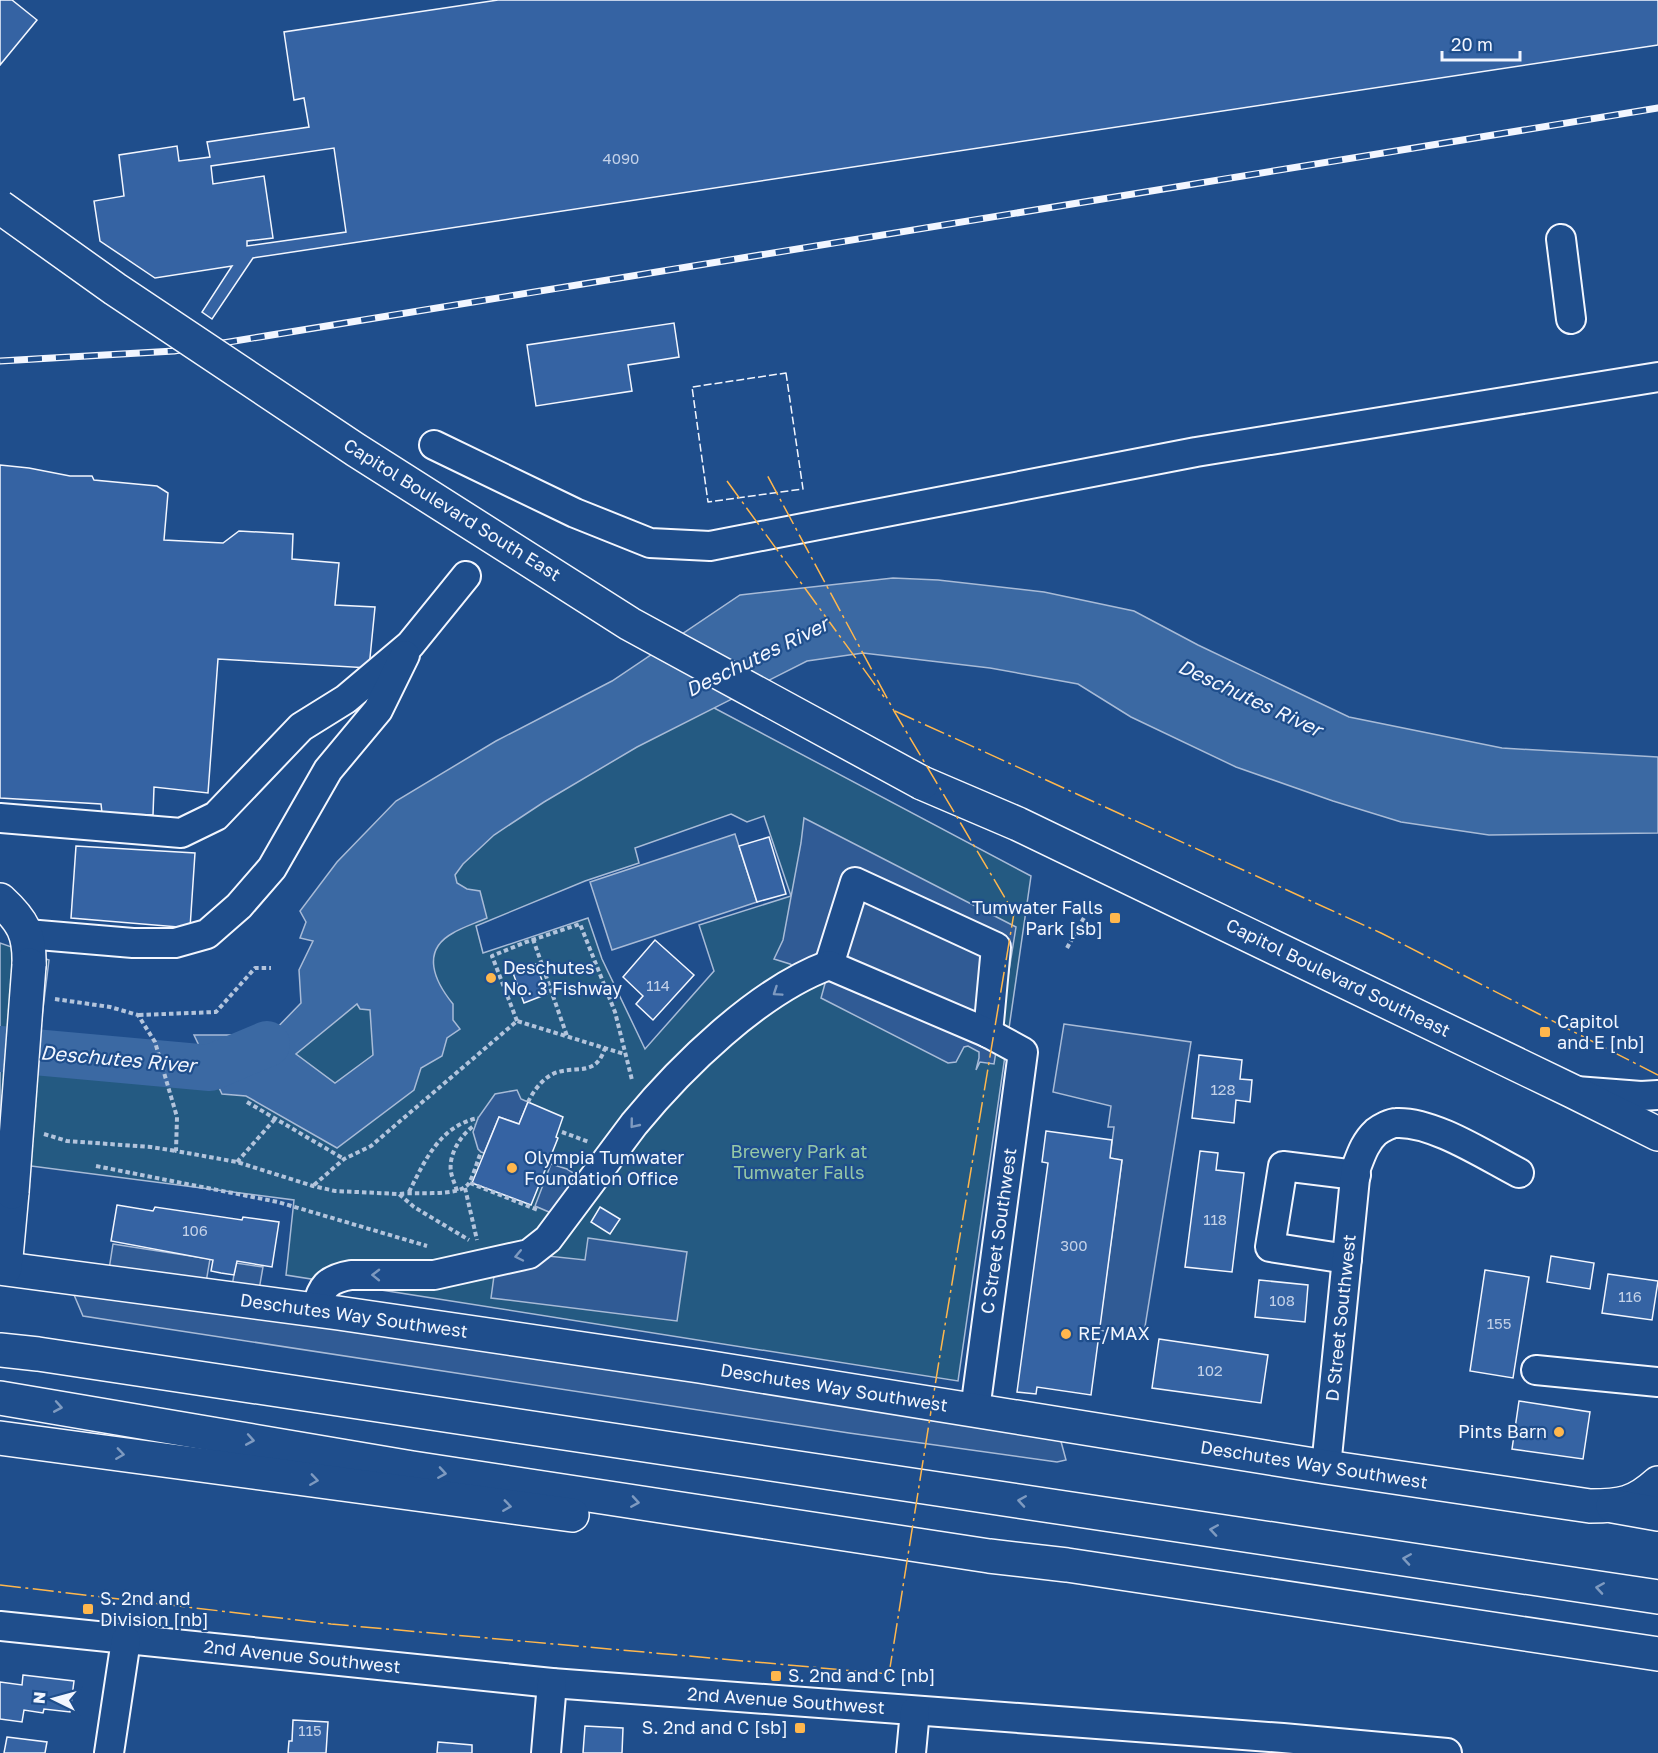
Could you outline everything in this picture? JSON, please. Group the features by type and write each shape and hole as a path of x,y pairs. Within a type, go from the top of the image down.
{"main road":[{"name":"Capitol Boulevard South East","path":"0,207 115,289 337,437 630,624 922,783 1018,824"},
{"name":"Capitol Boulevard Southeast","path":"1018,824 1658,1134"},
{"path":"0,900 18,918 28,950 12,1192 2,1268"},
{"name":"Deschutes Way Southwest","path":"2,1268 316,1310 688,1364 1326,1467 1590,1506 1613,1506 1635,1501 1658,1484"},
{"path":"0,1350 1658,1597"},
{"path":"0,1398 412,1468 989,1556 1658,1654"},
{"path":"0,1438 972,1568 1067,1566"},
{"path":"1613,1506 1658,1515"}],"street":[{"path":"1561,239 1571,319"},
{"path":"434,445 575,513 650,543 710,546 1196,452 1658,377"},
{"path":"0,818 181,833 216,816 301,727 346,699 410,645 466,576"},
{"path":"28,950 133,943 175,943 207,934 239,906 272,868 328,770 378,710 410,645"},
{"path":"316,1310 319,1294 325,1285 343,1276 434,1275 529,1254 548,1239 633,1124 691,1062 775,992 809,972 829,965 988,1033 996,947 855,882 829,965"},
{"name":"C Street Southwest","path":"975,1410 1023,1052 988,1033"},
{"path":"1572,1091 1658,1095"},
{"name":"D Street Southwest","path":"1326,1467 1356,1172 1364,1146 1376,1132 1394,1122 1415,1124 1436,1130 1519,1173"},
{"path":"1347,1259 1270,1247 1283,1166 1356,1172"},
{"path":"1536,1370 1658,1382"},
{"name":"2nd Avenue Southwest","path":"0,1626 552,1683 915,1711 1283,1745 1447,1753"},
{"path":"109,1753 126,1640"},
{"path":"546,1753 552,1683"},
{"path":"911,1753 915,1711"}],"path":[{"path":"1067,948 1090,907"},
{"path":"517,1021 492,956 533,939 580,924 615,1012 632,1080"},
{"path":"533,939 567,1037"},
{"path":"55,999 110,1007 138,1016 216,1012 255,968 271,968"},
{"path":"138,1016 155,1042 177,1117 176,1151"},
{"path":"517,1021 624,1054"},
{"path":"313,1186 344,1159 371,1146 517,1021"},
{"path":"528,1102 534,1089 546,1078 558,1072 589,1068 601,1059 605,1048"},
{"path":"247,1102 344,1159"},
{"path":"409,1192 429,1154 450,1130 465,1121 478,1118"},
{"path":"237,1162 275,1119"},
{"path":"457,1191 451,1170 456,1148 463,1136 475,1125"},
{"path":"34,1131 67,1141 151,1147 237,1162 335,1191 399,1194 457,1191 465,1188 469,1183 481,1152"},
{"path":"562,1132 589,1142"},
{"path":"96,1166 278,1202 430,1247"},
{"path":"469,1183 547,1213"},
{"path":"399,1194 414,1207 464,1236 478,1248 465,1188"}],"green space":[{"name":"Brewery Park at Tumwater Falls","path":"684,692 1031,876 958,1381 286,1275 294,1200 0,1162 0,943 49,960 38,1049 107,1059 210,1068 274,1041 415,861","holes":["731,814 747,822 764,816 791,896 699,925 714,971 645,1049 602,959 588,918 483,953 476,926 585,881 639,863 635,848"]}],"shaded area":[{"path":"804,818 1016,927 994,1064 980,1062 976,1070 979,1052 968,1046 964,1047 956,1062 948,1063 821,998 826,980 774,959 783,940"},
{"path":"1064,1024 1191,1042 1143,1339 1099,1330 1122,1160 1110,1158 1114,1127 1108,1127 1111,1106 1053,1092"},
{"path":"517,1090 521,1099 528,1102 519,1124 499,1117 484,1153 481,1152 473,1132 478,1118 495,1094"},
{"path":"551,1164 567,1169 589,1183 563,1218 535,1206"},
{"path":"588,1238 687,1252 677,1321 491,1298 496,1261 529,1254 585,1260"},
{"path":"113,1244 210,1259 204,1294 230,1298 236,1263 263,1267 257,1301 1056,1423 1066,1460 1057,1462 849,1433 83,1316 66,1276 107,1282"}],"water":[{"path":"893,578 938,580 1044,592 1134,611 1198,645 1349,717 1502,748 1658,757 1658,833 1489,835 1401,822 1236,767 1131,717 1078,684 990,668 863,653 807,661 637,747 544,802 494,835 463,864 455,875 457,883 467,889 480,891 487,918 443,940 434,958 436,977 453,1004 453,1020 460,1029 447,1038 442,1056 421,1068 414,1090 337,1148 246,1096 222,1094 194,1035 268,1037 301,1003 299,970 313,941 300,938 306,922 300,911 337,862 396,801 496,741 612,681 740,595","holes":["357,1004 360,1009 370,1010 373,1055 335,1083 296,1054"]},
{"path":"735,834 757,902 612,950 590,882"}],"building":[{"path":"0,0 12,0 37,20 0,65"},
{"path":"498,0 1658,0 1658,45 253,258 212,319 202,312 232,266 155,278 100,241 94,201 124,196 119,155 177,146 179,161 210,157 207,142 309,127 304,98 294,100 284,32","holes":["334,148 346,232 247,246 247,241 273,238 264,176 213,184 211,166"]},
{"path":"674,323 679,357 628,365 632,391 536,406 527,345"},
{"path":"0,465 70,476 92,476 94,480 157,486 168,493 164,540 223,543 239,531 293,534 292,559 339,563 335,605 375,607 369,668 218,659 208,793 154,787 153,815 102,813 101,804 0,798"},
{"path":"769,837 786,894 757,902 739,846"},
{"path":"76,846 195,853 190,928 71,918"},
{"path":"655,940 694,975 653,1020 636,1004 643,996 623,977"},
{"path":"536,964 547,994 524,1003 513,973"},
{"path":"1199,1055 1242,1060 1240,1079 1252,1080 1250,1102 1236,1100 1234,1123 1192,1118"},
{"name":"Olympia Tumwater Foundation Office","path":"528,1102 563,1117 556,1137 558,1138 531,1205 472,1183 499,1117 519,1124"},
{"path":"1046,1131 1112,1140 1110,1158 1122,1160 1091,1395 1037,1387 1036,1394 1017,1392 1048,1163 1042,1162"},
{"path":"1200,1151 1218,1153 1216,1170 1244,1173 1232,1272 1185,1267"},
{"path":"117,1205 153,1211 155,1207 242,1220 243,1217 279,1222 272,1267 237,1261 234,1275 221,1273 211,1271 213,1260 111,1241"},
{"path":"600,1207 620,1219 610,1234 591,1222"},
{"path":"1551,1256 1594,1263 1590,1289 1547,1282"},
{"path":"1485,1270 1529,1277 1513,1378 1470,1371"},
{"path":"1608,1274 1658,1281 1652,1320 1602,1313"},
{"path":"1259,1280 1308,1285 1305,1322 1255,1317"},
{"path":"1159,1339 1268,1355 1261,1403 1152,1388"},
{"path":"1519,1401 1590,1412 1583,1459 1512,1449"},
{"path":"23,1675 74,1681 70,1712 44,1709 43,1713 24,1710 22,1722 0,1719 0,1682 22,1685"},
{"path":"293,1720 328,1722 326,1753 288,1753 289,1741 292,1741"},
{"path":"585,1726 623,1728 622,1753 583,1753"},
{"path":"7,1737 47,1742 45,1753 4,1753"},
{"path":"438,1742 472,1745 472,1753 437,1753"}],"waterway":[{"name":"Deschutes River","path":"0,1049 210,1068 267,1044"}],"railway":[{"path":"0,361 174,351 1658,108"}],"fence":[{"path":"786,373 803,489 708,502 692,387 786,373"}],"power":[{"path":"0,1585 331,1624 889,1674 1014,913 894,711 766,473"},
{"path":"727,481 884,697"},
{"path":"895,711 1381,933 1658,1075"}],"place":[{"name":"Tumwater Falls Park [sb]","path":"1115,918"},
{"name":"Deschutes No. 3 Fishway","path":"491,978"},
{"name":"Capitol and E [nb]","path":"1545,1032"},
{"name":"Olympia Tumwater Foundation Office","path":"512,1168"},
{"name":"RE/MAX","path":"1066,1334"},
{"name":"Pints Barn","path":"1559,1432"},
{"name":"S. 2nd and Division [nb]","path":"88,1609"},
{"name":"S. 2nd and C [nb]","path":"776,1676"},
{"name":"S. 2nd and C [sb]","path":"800,1728"}]}
